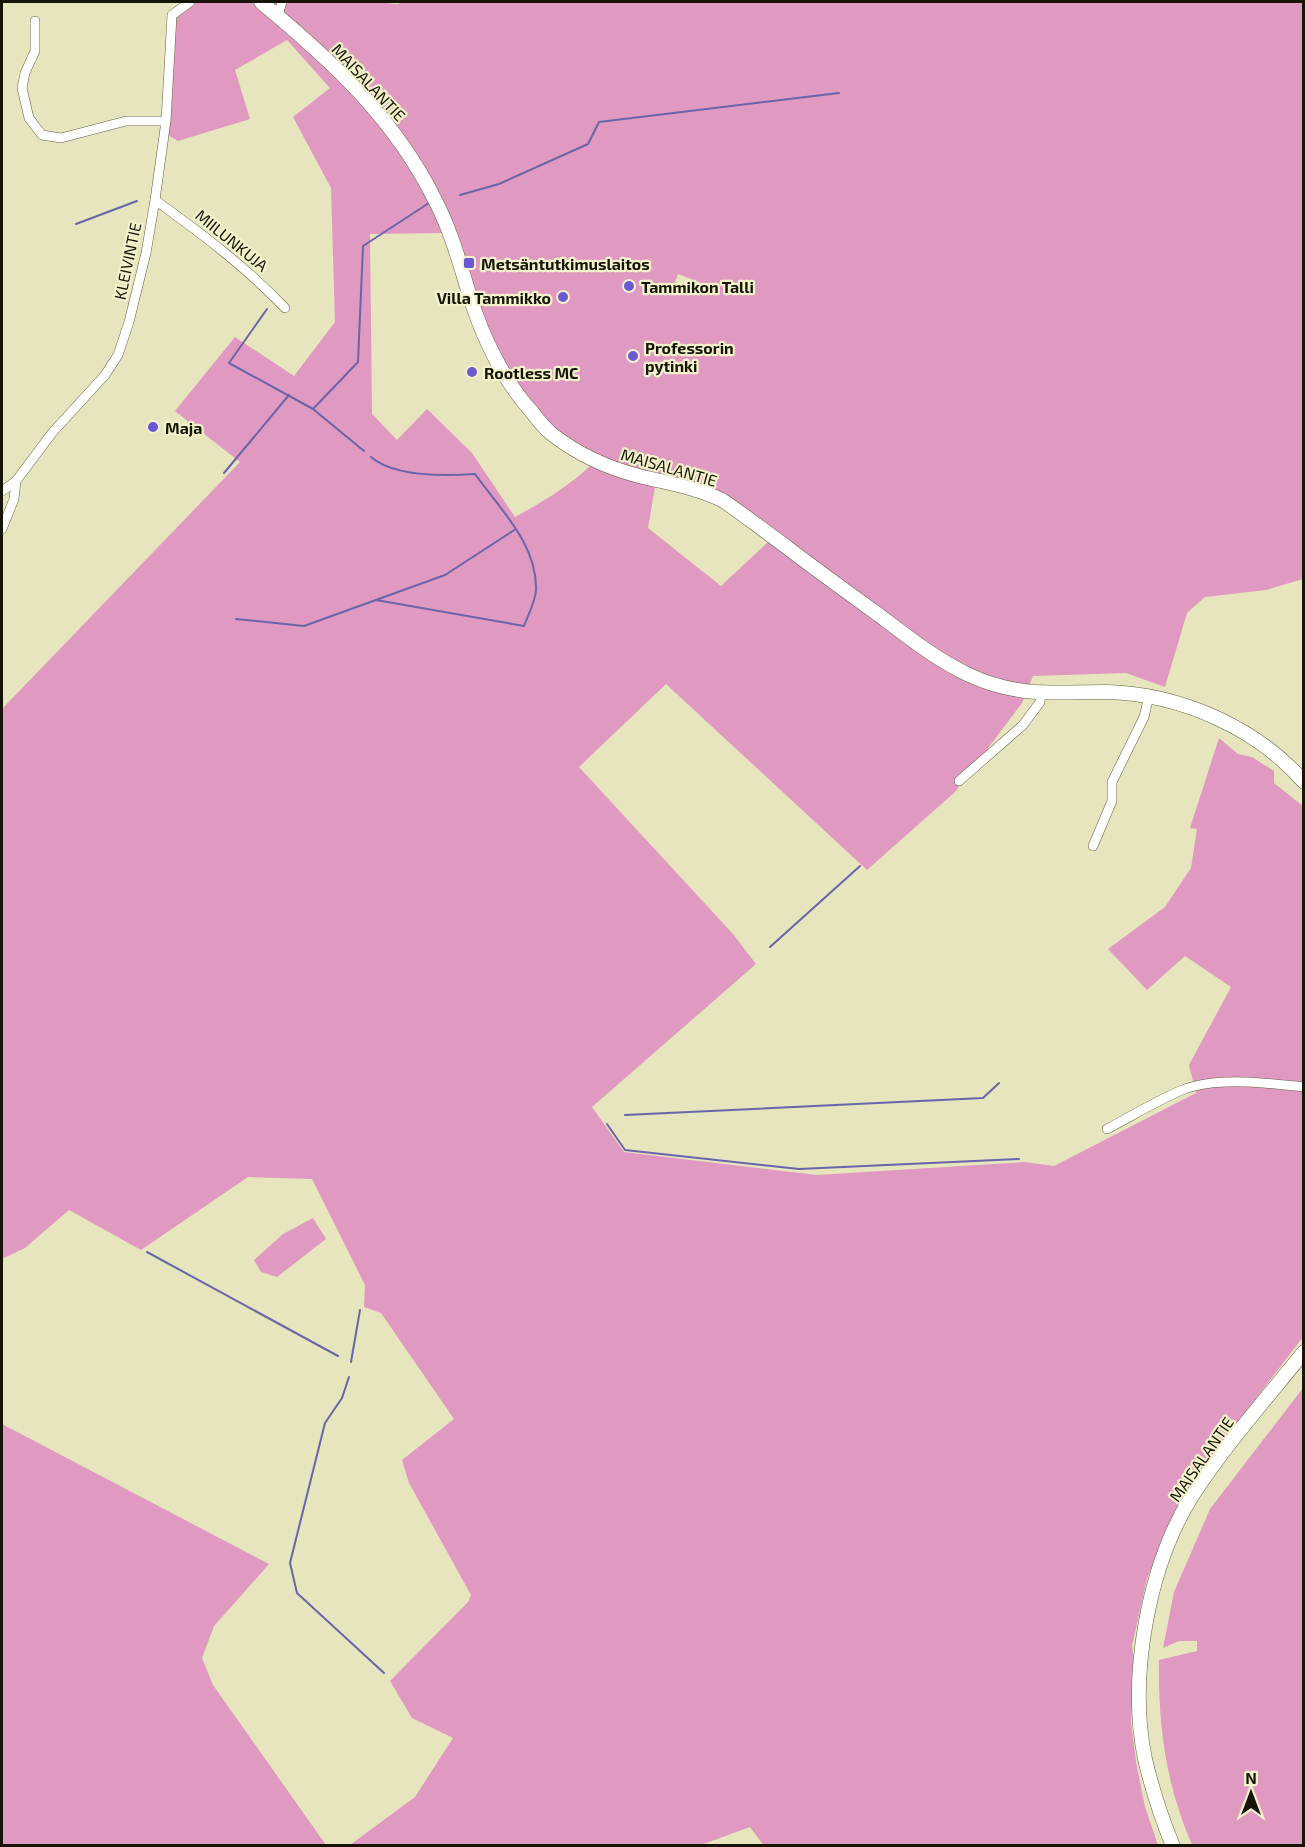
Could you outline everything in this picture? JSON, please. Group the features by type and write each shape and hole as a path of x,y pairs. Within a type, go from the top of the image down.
{"main road":[{"name":"MAISALANTIE","path":"261,2 280,8 379,112 407,149 437,203 453,238 475,311 498,365 524,403 550,433 586,456 610,467 638,476 695,488 722,500 914,642 946,663 992,685 1041,694 1114,693 1149,696 1203,713 1251,735 1277,755 1304,782"},
{"name":"MAISALANTIE","path":"1173,1845 1159,1812 1145,1757 1140,1715 1141,1656 1150,1599 1168,1546 1192,1496 1229,1445 1304,1352"}],"street":[{"name":"KLEIVINTIE","path":"2,491 16,480 52,433 105,375 118,355 129,322 143,264 155,200 166,122 172,15 190,2"},
{"path":"35,21 35,51 25,72 22,88 29,117 42,135 61,138 126,122 166,122"},
{"name":"MIILUNKUJA","path":"155,200 231,256 285,308"},
{"path":"2,529 14,499 16,480"},
{"path":"959,781 1023,725 1040,702 1041,694"},
{"path":"1093,846 1112,801 1112,782 1144,717 1149,696"},
{"path":"1107,1129 1183,1090 1200,1086 1244,1082 1304,1087"}],"shaded area":[{"path":"194,2 398,4 401,2 1303,2 1303,579 1266,590 1205,597 1187,613 1165,687 1126,673 1033,676 1022,703 955,792 867,870 666,684 579,767 733,934 756,964 592,1107 624,1152 817,1175 1024,1162 1054,1166 1196,1093 1189,1065 1231,987 1185,956 1147,990 1108,949 1165,907 1191,868 1197,829 1190,828 1219,738 1238,754 1252,757 1274,771 1274,783 1303,806 1303,1337 1201,1470 1167,1527 1147,1579 1132,1646 1134,1660 1131,1722 1145,1807 1158,1845 764,1846 750,1827 698,1846 350,1845 415,1797 453,1738 412,1718 390,1681 468,1602 471,1595 409,1483 402,1460 454,1419 381,1313 364,1307 365,1285 312,1179 248,1177 141,1250 69,1210 25,1248 2,1259 2,709 240,462 175,411 235,337 294,376 335,322 331,188 293,117 330,88 287,40 235,70 250,119 178,141 166,134 174,16","holes":["444,233 521,407 590,466 582,474 545,500 515,517 472,453 427,409 397,440 372,414 370,234","678,274 709,286 706,293 675,282","655,487 686,494 716,505 743,521 768,542 721,586 648,528"]},
{"path":"313,1218 326,1239 277,1277 261,1272 254,1260 283,1234"},
{"path":"1303,1388 1303,1845 1192,1845 1170,1778 1160,1708 1159,1660 1197,1651 1197,1641 1179,1641 1163,1648 1174,1592 1210,1509"},
{"path":"2,1424 269,1564 214,1626 202,1658 213,1685 326,1845 2,1845"}],"waterway":[{"path":"460,195 499,184 588,144 599,122 839,93"},
{"path":"76,224 137,201"},
{"path":"313,409 358,362 363,246 429,203"},
{"path":"267,309 229,363 313,409 364,451"},
{"path":"224,473 289,395"},
{"path":"371,457 381,464 406,472 435,475 475,474 516,528 524,543 531,558 536,591 524,626 376,600"},
{"path":"236,619 304,626 445,575 516,529"},
{"path":"770,947 860,866"},
{"path":"625,1115 983,1098 999,1083"},
{"path":"607,1124 625,1150 799,1169 1019,1159"},
{"path":"147,1252 338,1356"},
{"path":"351,1362 360,1310"},
{"path":"349,1377 342,1398 325,1423 290,1563 297,1593 384,1673"}],"place":[{"name":"Metsäntutkimuslaitos","path":"469,263"},
{"name":"Tammikon Talli","path":"629,286"},
{"name":"Villa Tammikko","path":"563,297"},
{"name":"Professorin pytinki","path":"633,356"},
{"name":"Rootless MC","path":"472,372"},
{"name":"Maja","path":"153,427"}]}
